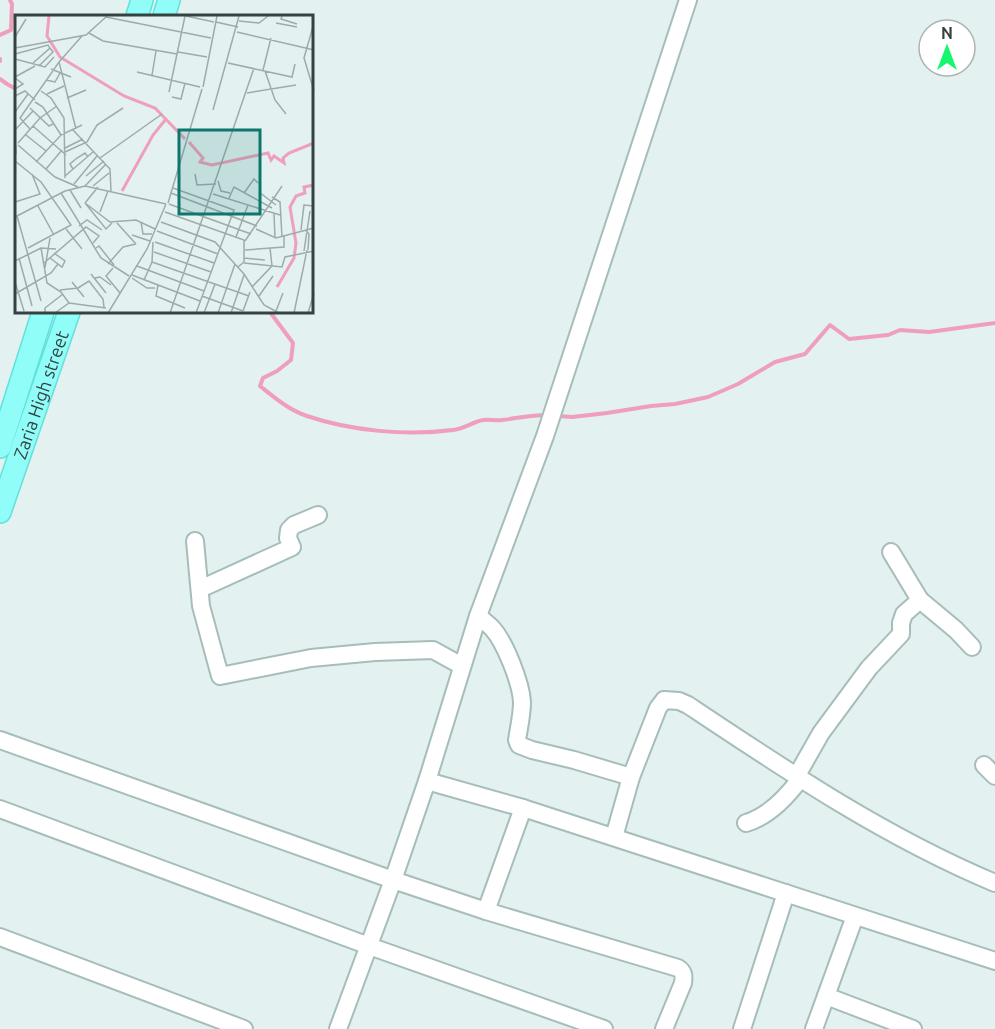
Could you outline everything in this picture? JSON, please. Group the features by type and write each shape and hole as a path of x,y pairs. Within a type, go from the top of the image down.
{"main road":[{"path":"137,15 142,0"},
{"path":"164,15 169,0"},
{"name":"Zaria High street","path":"0,447 42,314"},
{"name":"Zaria High street","path":"0,512 68,314"}],"street":[{"path":"338,1029 427,781 478,616 545,436 688,0"},
{"path":"200,589 292,547 288,538 289,530 294,525 318,515"},
{"path":"195,541 201,606 220,676 311,658 375,652 433,650 462,666"},
{"path":"891,552 920,600 956,630 972,647"},
{"path":"747,823 757,819 789,795 821,733 869,668 900,634 904,614 920,600"},
{"path":"478,616 492,627 502,642 516,677 522,705 517,740 519,745 631,777"},
{"path":"614,837 631,777 658,708 664,700 679,701 798,778 905,841 995,883"},
{"path":"0,740 393,880 486,911 678,968 684,976 683,983 664,1029"},
{"path":"427,781 523,808 995,961"},
{"path":"486,911 523,808"},
{"path":"0,809 369,946 604,1029"},
{"path":"742,1029 786,893"},
{"path":"814,1029 855,916"},
{"path":"0,937 244,1029"},
{"path":"826,996 913,1029"}],"waterway":[{"path":"0,35 11,30 12,4 10,0"},
{"path":"0,79 15,88"},
{"path":"271,314 293,343 291,360 263,378 260,386 288,407 307,416 360,429 435,432 457,429 483,420 547,415"},
{"path":"558,416 572,417 607,413 708,397 738,384 775,362 805,354 830,325 849,339 888,335 900,330 929,332 995,323"}]}
